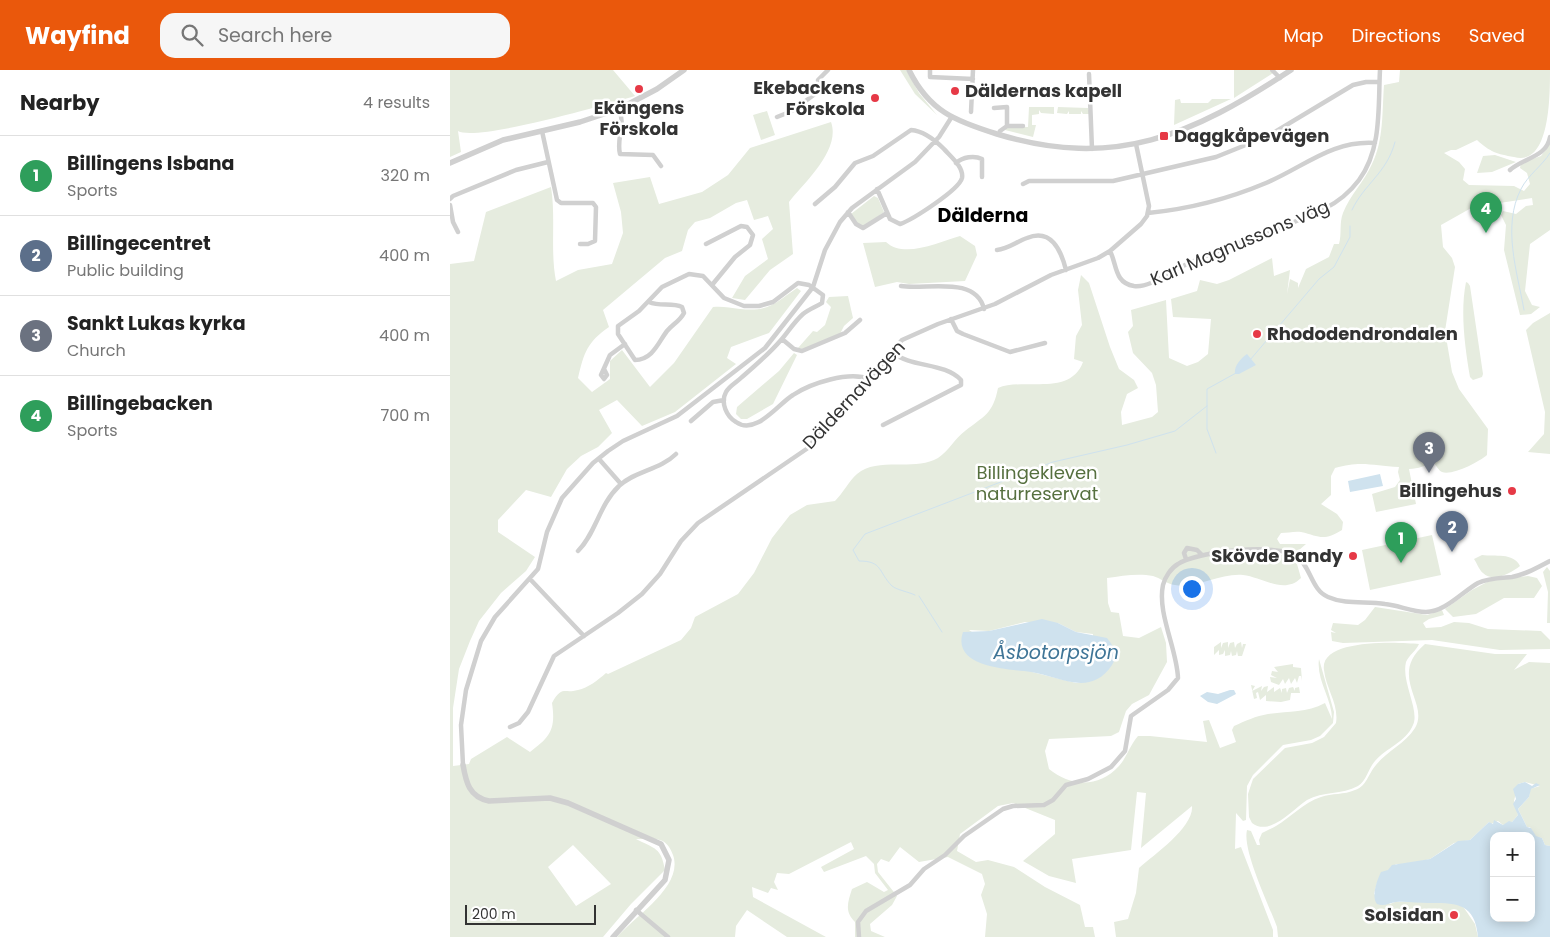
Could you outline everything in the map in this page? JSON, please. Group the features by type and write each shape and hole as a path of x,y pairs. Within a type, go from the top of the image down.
{"street":[{"path":"450,162 498,142 586,121 619,109 657,89 684,70"},
{"path":"777,117 792,111 819,92 818,80 828,70"},
{"path":"909,70 926,98 952,118 1038,146 1092,149 1136,144 1196,125 1215,116 1291,70"},
{"path":"930,70 930,77 973,79"},
{"path":"971,112 973,70"},
{"path":"1272,70 1280,78"},
{"name":"Karl Magnussons väg","path":"1110,251 1116,271 1122,281 1134,286 1146,284 1206,255 1334,203 1353,188 1367,167 1375,143 1380,70"},
{"path":"1089,74 1092,149"},
{"path":"1023,184 1029,181 1105,182 1144,175 1216,157 1249,145 1287,126 1352,86 1366,82 1379,82"},
{"path":"982,89 1002,88"},
{"path":"994,108 1007,108 1007,126"},
{"path":"619,109 623,123 619,139 620,154 653,154 661,166"},
{"path":"613,937 636,910 659,889 668,872 668,854 658,841 568,803 550,798 489,802 480,799 467,785 463,765 461,734 465,697 481,641 495,617 538,569 547,532 562,498 576,480 623,441 677,416 747,362 771,340 813,287 833,233 848,212 915,162 935,141 952,118"},
{"path":"1000,131 1007,126 1023,126"},
{"path":"542,131 558,202 589,202 596,206 595,240 588,244 580,244"},
{"path":"815,204 835,187 855,164 873,156 906,132 919,132 935,141 956,163 962,178 943,197 910,220 900,224 893,222 887,213 877,189"},
{"path":"1510,170 1519,162 1541,152 1549,142 1550,137"},
{"path":"1136,144 1144,175 1148,212 1203,204 1267,182 1339,146 1354,142 1375,143"},
{"path":"956,163 964,158 977,156 982,159 982,177"},
{"path":"450,199 502,175 548,162"},
{"path":"450,204 453,222 458,232"},
{"path":"848,212 856,224 863,228 887,213"},
{"name":"Däldernavägen","path":"510,727 520,723 528,712 554,656 618,613 642,594 660,574 681,541 698,524 808,448 836,410 869,379 892,352 908,337 951,319 984,309 1041,279 1110,251 1141,224 1148,212"},
{"path":"706,244 740,226 747,227 753,235 750,245 735,258 712,285"},
{"path":"997,250 1005,249 1033,236 1046,237 1060,250 1066,270"},
{"path":"649,302 656,305 678,305 684,308 683,315 667,331 657,348 639,360 634,358 618,334 618,326 649,302 662,287 689,274 698,274 730,302 752,306 773,302 798,283 813,287 823,295 822,302 803,314 782,339 729,388 724,400 725,408 732,419 743,426 749,426 761,420 800,391 846,376 858,376 869,379"},
{"path":"901,286 950,286 966,289 978,297 984,309"},
{"path":"951,319 957,331 1003,350 1017,351 1045,343"},
{"path":"782,339 794,349 802,351 845,333 860,320"},
{"path":"604,369 610,355 625,344"},
{"path":"883,425 961,385 961,380 952,373 904,359 892,352"},
{"path":"691,421 713,402 724,400"},
{"path":"578,551 586,543 602,507 621,484 669,461 676,454"},
{"path":"599,459 621,484"},
{"path":"1186,560 1184,553 1187,548 1192,548 1202,555"},
{"path":"858,937 860,917 883,899 910,885 924,869 945,855 964,836 997,813 1008,807 1037,807 1049,803 1066,785 1096,776 1120,759 1125,751 1131,716 1168,690 1178,678 1176,654 1165,617 1163,588 1172,568 1186,560 1202,555 1284,550 1297,556 1320,591 1330,598 1344,601 1382,603 1428,612 1438,609 1483,581 1526,573 1550,561"},
{"path":"530,580 584,636"},
{"path":"636,910 668,937"}],"green space":[{"path":"450,70 613,70 635,96 515,127 470,133 458,131 461,152 450,157"},
{"path":"900,70 906,70 919,93 937,115 915,94"},
{"path":"1234,70 1269,70 1273,73 1234,98"},
{"name":"Billingekleven naturreservat","path":"1400,70 1550,70 1546,127 1535,151 1526,157 1508,156 1490,150 1477,140 1456,150 1444,153 1459,162 1465,169 1463,180 1469,185 1514,186 1524,191 1530,184 1527,173 1520,168 1521,163 1541,156 1550,144 1550,230 1530,244 1525,291 1532,305 1540,307 1531,314 1520,315 1504,250 1506,225 1501,215 1503,211 1516,214 1526,206 1533,205 1532,198 1473,207 1441,225 1443,247 1452,258 1455,267 1445,331 1452,372 1459,389 1488,429 1487,455 1472,465 1452,472 1442,472 1434,463 1409,469 1416,504 1376,512 1372,494 1395,487 1400,480 1399,467 1352,464 1335,468 1331,476 1331,495 1321,504 1337,514 1343,522 1342,530 1325,537 1299,532 1281,533 1277,539 1280,544 1306,544 1298,551 1280,549 1280,554 1297,564 1301,578 1294,583 1287,585 1273,584 1243,575 1225,576 1183,586 1147,575 1107,578 1108,603 1111,612 1119,613 1123,636 1139,638 1161,627 1166,643 1167,662 1149,695 1132,704 1126,711 1119,732 1111,736 1049,739 1045,751 1049,769 1057,775 1075,782 1093,782 1102,779 1119,766 1138,736 1207,742 1203,721 1209,720 1220,748 1236,742 1232,730 1234,726 1259,716 1304,710 1325,703 1332,719 1330,704 1320,674 1319,659 1334,712 1333,723 1320,736 1311,740 1283,745 1253,775 1247,786 1246,820 1243,821 1236,813 1235,849 1241,847 1273,930 1273,937 1116,937 1114,922 1128,919 1136,893 1139,868 1172,840 1187,823 1191,814 1192,806 1141,848 1146,793 1137,792 1131,850 1072,859 1076,883 1049,876 1023,861 1055,834 1055,820 1013,803 998,806 960,834 957,851 976,862 988,860 1014,867 1045,887 1080,905 1085,927 1093,927 1095,937 985,937 987,914 981,895 985,884 982,874 948,857 919,862 900,847 889,862 881,859 877,864 878,872 897,896 892,905 870,924 871,931 885,937 855,937 855,922 848,910 852,889 867,882 884,892 888,890 875,873 874,864 866,856 824,872 821,867 854,849 851,842 789,874 777,873 774,882 778,890 771,888 768,893 752,887 753,897 826,937 787,937 747,910 736,926 735,937 617,937 665,889 674,867 673,855 667,844 663,841 636,839 659,853 665,870 631,904 603,937 450,937 450,264 474,261 486,212 551,187 553,258 556,281 578,270 612,264 623,233 621,212 613,183 650,177 659,204 702,192 728,175 750,148 831,122 833,133 831,144 826,154 820,165 789,202 793,254 770,270 745,300 732,298 745,276 768,259 762,239 773,229 768,216 754,220 747,200 736,203 710,218 695,222 688,230 682,251 665,258 603,310 609,327 587,349 578,378 592,392 610,379 610,361 622,350 650,387 674,363 713,307 750,310 765,308 797,288 801,291 769,333 731,347 727,358 736,364 675,412 642,426 617,400 599,410 612,433 598,447 581,456 567,469 551,497 526,490 498,520 498,532 535,557 526,571 501,593 479,621 459,669 453,708 453,766 469,764 471,759 507,737 530,752 550,732 553,720 552,703 558,694 564,691 582,689 606,673 608,674 681,640 691,628 695,617 738,594 754,573 772,538 790,515 807,505 835,501 854,477 866,469 875,466 918,464 938,458 961,434 987,414 996,397 998,388 1020,384 1057,383 1077,373 1083,362 1074,359 1076,336 1082,325 1078,290 1081,275 1089,283 1119,369 1134,380 1138,388 1127,394 1121,412 1122,425 1152,417 1158,412 1156,385 1152,373 1133,353 1128,332 1133,326 1131,310 1166,300 1169,358 1187,366 1198,362 1208,354 1211,319 1173,317 1171,299 1197,291 1200,280 1217,284 1229,280 1272,258 1274,276 1290,270 1287,294 1290,279 1298,283 1298,288 1306,269 1329,257 1334,244 1339,244 1343,213 1349,200 1369,171 1379,145 1384,85 1399,82","holes":["1025,622 1058,623 1076,632 1093,634 1091,681 1076,683 1032,672 969,630 989,631","573,845 611,884 576,906 548,867"]},
{"path":"1180,99 1181,103 1208,103 1212,99 1231,99 1174,125 1175,100"},
{"path":"1029,107 1054,107 1054,114 1041,113 1039,110 1039,114 1032,115 1032,125 1036,125 1033,137 1005,130 1006,127 1028,127"},
{"path":"1058,107 1088,108 1090,114 1083,114 1081,111 1081,114 1069,114 1069,111 1067,114 1057,113"},
{"path":"767,111 775,135 761,140 753,115"},
{"path":"1495,155 1516,162 1492,172 1477,173 1483,156"},
{"path":"874,196 878,198 884,212 864,227 857,223 851,214"},
{"path":"960,236 975,246 977,255 965,281 909,284 897,282 875,287 863,243 886,242 893,247 912,249 922,248"},
{"path":"1466,282 1470,286 1483,374 1482,377 1473,380 1470,377 1464,330 1463,305"},
{"path":"848,296 853,318 844,326 840,334 803,349 798,348 813,331 817,332 825,325 831,307 826,302 829,297"},
{"path":"1550,313 1550,454 1528,452 1544,434 1545,412 1526,330 1533,323"},
{"path":"794,353 797,355 773,404 747,419 741,419 736,414 737,407 779,371"},
{"path":"1432,535 1441,575 1370,590 1362,550"},
{"path":"1482,555 1508,557 1520,566 1502,576 1487,576 1480,570 1474,559"},
{"path":"1547,567 1550,571 1550,623 1547,623 1548,592 1543,572"},
{"path":"1528,576 1537,578 1542,586 1534,598 1504,598 1476,614 1453,617 1445,609 1472,590 1489,581"},
{"path":"1375,607 1427,615 1442,610 1444,615 1429,619 1423,623 1426,628 1441,627 1454,622 1469,623 1488,629 1541,631 1550,640 1550,649 1500,650 1432,640 1343,643 1332,641 1331,632 1336,633 1331,630 1333,623 1358,625 1365,620"},
{"path":"1221,642 1221,648 1223,643 1228,642 1228,648 1230,643 1234,642 1235,648 1241,642 1242,648 1243,644 1246,644 1242,656 1238,656 1237,651 1236,655 1232,656 1231,651 1230,655 1225,656 1225,650 1223,654 1219,655 1219,650 1214,655 1214,647"},
{"path":"1362,644 1419,644 1406,662 1406,678 1415,719 1406,736 1375,761 1358,786 1346,791 1313,797 1281,820 1266,827 1252,823 1249,817 1248,794 1253,779 1285,748 1312,743 1324,737 1336,723 1336,709 1325,677 1326,660 1334,652"},
{"path":"1425,644 1495,654 1527,654 1514,670 1529,662 1550,663 1550,846 1545,845 1542,838 1536,837 1535,832 1530,827 1527,827 1518,809 1529,797 1530,789 1540,786 1525,782 1518,784 1514,801 1518,815 1512,822 1503,825 1498,821 1491,824 1489,822 1470,840 1454,843 1430,859 1409,864 1396,864 1377,883 1374,894 1390,904 1395,902 1444,901 1462,905 1475,924 1478,937 1278,937 1277,927 1252,864 1248,850 1247,830 1251,831 1257,845 1260,845 1259,840 1262,833 1276,826 1308,803 1325,796 1351,792 1362,786 1380,760 1406,739 1415,728 1418,719 1418,709 1409,678 1414,656"},
{"path":"1293,664 1293,667 1301,668 1302,681 1301,676 1299,676 1297,683 1295,678 1291,684 1289,678 1285,684 1283,679 1279,685 1271,682 1270,677 1277,678 1271,675 1272,671 1278,672 1274,667"},
{"path":"1262,686 1261,691 1264,687 1268,686 1267,692 1274,687 1274,692 1280,688 1282,693 1282,689 1286,688 1287,693 1289,688 1293,687 1295,691 1295,688 1299,687 1300,693 1291,693 1290,700 1281,702 1266,701 1266,695 1260,700 1258,692 1256,693 1257,698 1254,699 1252,691"}],"water":[{"path":"1247,354 1256,365 1239,374 1235,374 1235,368 1238,363"},
{"path":"1380,474 1383,486 1350,492 1348,481"},
{"name":"Åsbotorpsjön","path":"1042,619 1058,623 1076,632 1107,638 1115,651 1112,665 1094,681 1084,683 1031,672 997,668 973,660 965,653 962,644 963,632 989,631"},
{"path":"1234,690 1236,694 1217,704 1208,702 1200,696 1207,692 1218,694"},
{"path":"1525,782 1532,786 1536,783 1540,785 1531,789 1529,797 1518,809 1527,827 1531,828 1534,832 1490,832 1490,922 1535,922 1535,834 1542,838 1545,845 1550,846 1550,937 1478,937 1473,917 1468,911 1462,907 1447,903 1396,902 1384,905 1377,904 1375,901 1375,888 1378,879 1381,872 1388,870 1392,865 1430,859 1458,841 1470,840 1489,822 1493,824 1494,820 1503,825 1509,821 1512,822 1518,815 1513,804 1516,799 1513,789 1518,784"}],"waterway":[{"path":"1352,210 1387,162 1395,142"},
{"path":"1524,310 1513,249 1512,218 1515,203 1521,189 1527,179 1550,153"},
{"path":"1250,360 1319,279 1334,267 1350,237 1350,226"},
{"path":"1216,453 1207,429 1207,389 1236,373"},
{"path":"915,595 892,586 876,565 859,561 853,550 865,534 1053,462 1127,445 1175,431 1207,406"},
{"path":"919,596 942,632"}],"place":[{"name":"Ekängens Förskola","path":"639,89"},
{"name":"Däldernas kapell","path":"955,91"},
{"name":"Ekebackens Förskola","path":"875,98"},
{"name":"Daggkåpevägen","path":"1164,136"},
{"name":"Billingebacken","path":"1486,233"},
{"name":"Rhododendrondalen","path":"1257,334"},
{"name":"Sankt Lukas kyrka","path":"1429,473"},
{"name":"Billingehus","path":"1512,491"},
{"name":"Billingecentret","path":"1452,552"},
{"name":"Skövde Bandy","path":"1353,556"},
{"name":"Billingens Isbana","path":"1401,563"},
{"name":"Solsidan","path":"1454,915"}],"district":[{"name":"Dälderna","path":"983,215"}]}
